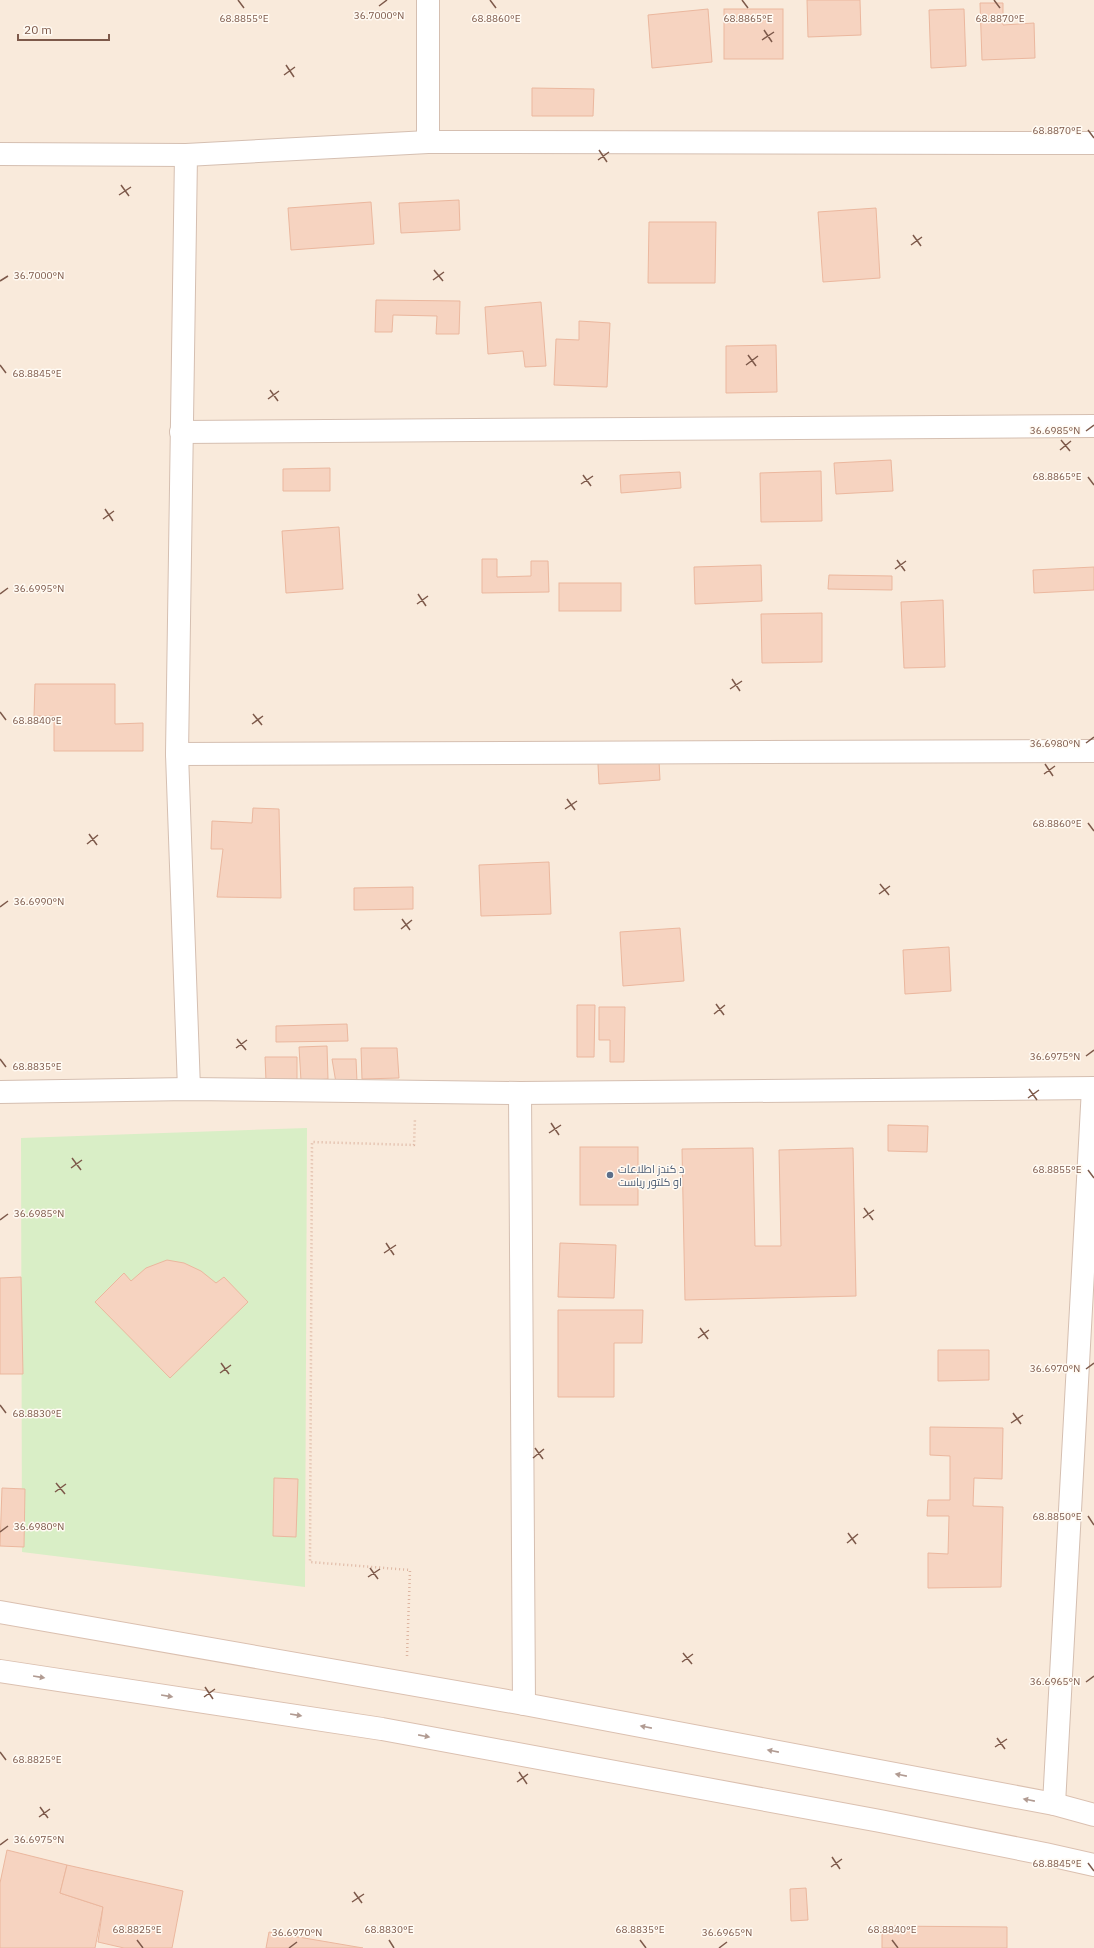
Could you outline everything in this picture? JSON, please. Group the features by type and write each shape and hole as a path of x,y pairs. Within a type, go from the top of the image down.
{"street":[{"path":"428,0 428,142"},
{"path":"0,154 186,155 428,142 1094,143"},
{"path":"186,155 177,754 189,1089"},
{"path":"181,432 1094,426"},
{"path":"177,754 1094,751"},
{"path":"0,1092 189,1089 520,1093 1094,1088 1054,1804"},
{"path":"520,1093 524,1704"},
{"path":"0,1612 524,1704 1054,1804 1094,1815"},
{"path":"0,1671 382,1728 872,1820 1094,1865"}],"path":[{"path":"406,1684 410,1570 310,1562 312,1142 414,1145 417,1092"}],"shaded area":[{"path":"0,0 1094,0 1094,1948 0,1948"}],"green space":[{"path":"307,1128 305,1587 22,1552 21,1138"}],"building":[{"path":"807,0 860,0 861,35 808,37"},
{"path":"980,3 1003,3 1003,25 1034,23 1035,58 982,60"},
{"path":"708,9 712,62 652,68 648,15"},
{"path":"724,9 783,9 783,59 724,59"},
{"path":"964,9 966,66 931,68 929,10"},
{"path":"532,88 594,89 593,116 532,116"},
{"path":"459,200 460,230 401,233 399,203"},
{"path":"371,202 374,244 291,250 288,208"},
{"path":"876,208 880,278 823,282 818,212"},
{"path":"649,222 716,222 715,283 648,283"},
{"path":"376,300 460,301 459,334 436,334 437,316 393,315 392,332 375,332"},
{"path":"541,302 546,366 525,367 523,351 488,354 485,307"},
{"path":"579,321 610,323 607,387 554,385 556,339 579,340"},
{"path":"776,345 777,392 726,393 726,346"},
{"path":"891,460 893,491 836,494 834,463"},
{"path":"330,468 330,491 283,491 283,469"},
{"path":"821,471 822,521 761,522 760,473"},
{"path":"680,472 681,488 621,493 620,475"},
{"path":"339,527 343,589 286,593 282,531"},
{"path":"482,559 497,559 497,577 531,576 531,561 548,561 549,592 482,593"},
{"path":"761,565 762,601 695,604 694,567"},
{"path":"1094,567 1094,590 1034,593 1033,570"},
{"path":"829,575 892,576 892,590 828,589"},
{"path":"559,583 621,583 621,611 559,611"},
{"path":"943,600 945,667 904,668 901,602"},
{"path":"822,613 822,662 762,663 761,614"},
{"path":"35,684 115,684 115,724 143,723 143,751 54,751 54,716 34,716"},
{"path":"658,742 660,780 599,784 597,745"},
{"path":"253,808 279,809 281,898 217,897 223,849 211,849 212,821 252,823"},
{"path":"549,862 551,914 481,916 479,865"},
{"path":"413,887 413,909 354,910 354,888"},
{"path":"680,928 684,981 623,986 620,932"},
{"path":"949,947 951,991 905,994 903,950"},
{"path":"577,1005 595,1005 594,1057 577,1057"},
{"path":"599,1007 625,1007 624,1062 610,1062 610,1040 599,1040"},
{"path":"347,1024 348,1041 276,1042 276,1026"},
{"path":"327,1046 328,1079 301,1081 299,1047"},
{"path":"361,1048 397,1048 399,1078 362,1079"},
{"path":"265,1057 297,1057 297,1080 266,1081"},
{"path":"332,1059 356,1059 357,1082 336,1083"},
{"path":"888,1125 928,1126 927,1152 888,1151"},
{"path":"580,1147 638,1147 638,1205 580,1205"},
{"path":"753,1148 755,1246 781,1246 779,1150 853,1148 856,1296 685,1300 682,1149"},
{"path":"560,1243 616,1245 614,1298 558,1297"},
{"path":"167,1260 184,1263 201,1271 216,1283 224,1277 248,1302 170,1378 95,1302 124,1273 131,1281 146,1268"},
{"path":"21,1277 23,1374 0,1374 0,1278"},
{"path":"558,1310 643,1310 642,1343 614,1343 614,1397 558,1397"},
{"path":"938,1350 989,1350 989,1380 938,1381"},
{"path":"930,1427 1003,1428 1002,1479 974,1478 973,1506 1003,1507 1001,1587 928,1588 928,1553 948,1554 949,1516 927,1516 928,1500 950,1500 950,1456 930,1455"},
{"path":"274,1478 298,1479 296,1537 273,1536"},
{"path":"2,1488 25,1489 24,1547 0,1546"},
{"path":"7,1850 67,1865 60,1893 103,1907 95,1948 0,1948 0,1883"},
{"path":"67,1865 183,1891 172,1948 124,1948 98,1942 103,1907 60,1893"},
{"path":"806,1888 808,1920 791,1921 790,1889"},
{"path":"882,1926 1007,1927 1007,1948 882,1948"},
{"path":"269,1932 363,1948 266,1948"}],"place":[{"name":"د کندز اطلاعات او کلتور ریاست","path":"610,1175"}]}
